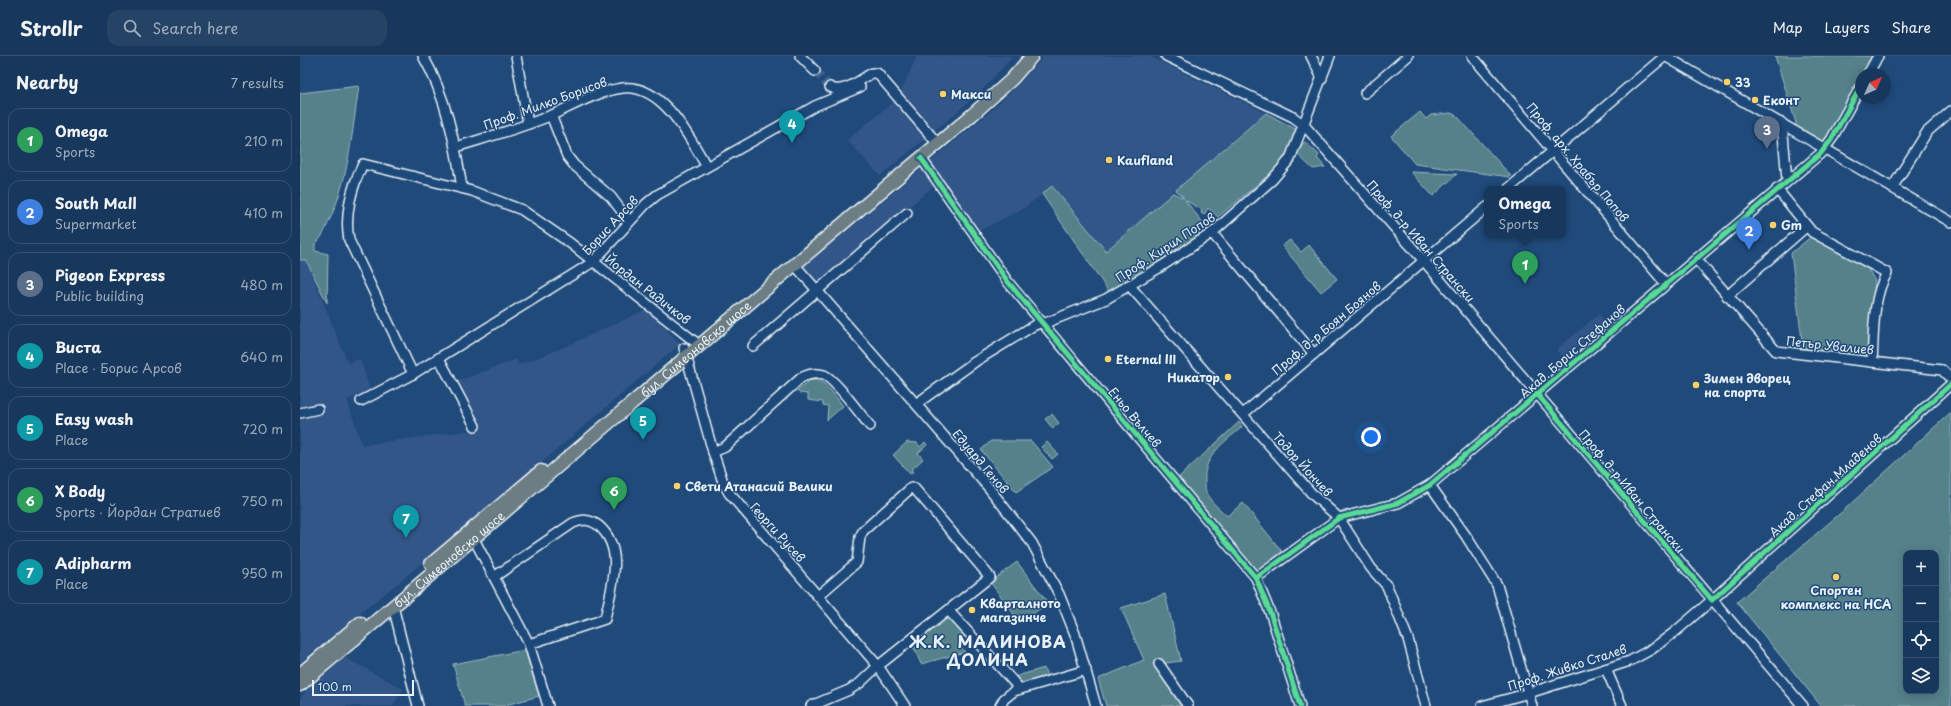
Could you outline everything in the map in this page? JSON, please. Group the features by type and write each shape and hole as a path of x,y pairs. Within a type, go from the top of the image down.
{"main road":[{"name":"бул. Симеоновско шосе","path":"300,685 474,539 691,347 922,158 935,142 1002,78 1022,56"},
{"name":"бул. Симеоновско шосе","path":"300,674 935,142 1002,89 1032,56"}],"street":[{"path":"423,56 431,71 444,104 456,147 462,188"},
{"path":"516,56 528,124"},
{"path":"800,56 815,71"},
{"name":"Проф. д-р Иван Странски","path":"1166,56 1293,117 1304,125 1424,261 1804,706"},
{"path":"1311,56 1322,78"},
{"name":"Проф. Кирил Попов","path":"916,404 976,361 1032,326 1043,324 1106,299 1212,233 1272,180 1290,159 1330,56"},
{"path":"1365,93 1408,56"},
{"name":"Проф. арх. Храбър Попов","path":"1472,56 1666,284"},
{"path":"1512,186 1554,152 1665,56 1951,222"},
{"path":"1871,68 1878,56"},
{"path":"830,87 837,90 847,87 872,73 877,73 935,142"},
{"name":"Борис Арсов","path":"361,401 413,374 593,262 646,204 670,187 815,106 860,87"},
{"name":"Проф. Милко Борисов","path":"456,147 528,124 589,98 624,88 631,88 647,93 663,103 684,128 704,162"},
{"name":"Акад. Борис Стефанов","path":"1256,578 1338,518 1398,503 1430,485 1824,148 1855,96"},
{"path":"1892,188 1927,132 1951,111"},
{"path":"551,115 567,156 574,165 611,197 629,222"},
{"path":"1782,123 1788,180"},
{"name":"Еньо Вълчев","path":"922,158 1008,282 1256,578 1271,615 1300,706"},
{"name":"Йордан Радичков","path":"413,374 349,240 347,230 349,210 363,164 462,188 522,210 546,226 593,262 691,347"},
{"path":"1777,189 1806,227 1812,232 1887,273 1882,281 1876,310 1872,362"},
{"name":"Проф. д-р Боян Боянов","path":"1243,414 1484,210"},
{"path":"753,346 907,213"},
{"path":"1727,296 1806,227"},
{"path":"1212,233 1314,354"},
{"name":"Петър Увалиев","path":"1696,259 1776,351 1942,370 1951,379"},
{"name":"Едуард Генов","path":"794,264 989,488 1032,544 1059,594 1076,634 1096,706"},
{"name":"Тодор Йончев","path":"1129,286 1243,414 1313,496 1338,518 1371,568 1386,586 1408,639 1426,706"},
{"name":"Георги Русев","path":"691,347 713,452 723,482 738,506 878,666 905,706"},
{"path":"438,358 475,426"},
{"path":"713,452 725,447 801,378 808,374 816,373 829,379 870,426"},
{"name":"Акад. Стефан Младенов","path":"1712,600 1951,384"},
{"path":"300,413 318,410"},
{"path":"1430,485 1466,536 1497,585 1532,706"},
{"path":"811,706 849,690 860,683 878,666 990,577 914,488 911,488 863,531 860,537 857,562 818,596"},
{"path":"494,577 573,523 582,519 589,520 597,525 613,544 614,570 605,619 529,644"},
{"path":"474,539 529,644 548,706"},
{"name":"Проф. Живко Сталев","path":"1482,706 1529,694 1630,661 1652,649 1676,631 1712,600"},
{"path":"393,606 418,706"},
{"path":"949,611 1020,689"},
{"path":"1159,664 1188,706"},
{"path":"1606,669 1622,706"},
{"path":"1000,706 1010,694 1020,689 1086,670"}],"shaded area":[{"path":"917,56 1013,56 983,89 880,176 847,140 898,98"},
{"path":"1044,56 1149,56 1266,113 1106,252 1053,186 1024,208 975,233 959,211 934,186 818,283 804,267 990,112 1020,83"},
{"path":"300,260 306,260 348,363 360,359 370,390 347,400 362,445 481,429 456,382 517,359 518,365 560,349 647,309 680,344 452,539 300,662"},
{"path":"1599,314 1606,323 1564,358 1556,350"},
{"path":"344,657 403,689 393,706 300,706 300,699 309,688"}],"green space":[{"path":"1775,56 1873,56 1866,68 1855,68 1855,88 1827,138 1820,142 1793,130 1796,123"},
{"path":"359,86 352,138 341,189 325,230 315,244 315,251 328,254 327,303 306,260 300,260 300,93"},
{"path":"1420,112 1426,119 1431,115 1451,113 1457,116 1511,176 1415,164 1391,136"},
{"path":"1266,113 1297,130 1290,147 1277,168 1218,217 1208,208 1204,215 1201,213 1202,210 1185,200 1208,229 1128,294 1109,292 1042,194 1052,186 1106,251 1173,193 1184,198 1176,190"},
{"path":"1305,142 1319,155 1317,158 1325,167 1313,169 1297,154 1299,147"},
{"path":"1411,172 1457,174 1433,196"},
{"path":"1812,236 1868,269 1875,281 1867,353 1863,356 1803,348 1791,253"},
{"path":"1290,240 1301,252 1309,245 1337,279 1321,292 1282,246"},
{"path":"811,380 816,380 825,385 843,406 827,420 828,406 823,405 823,402 808,400 808,394 799,393 797,391"},
{"name":"Спортен комплекс на НСА","path":"1951,412 1951,706 1821,706 1737,602 1844,510"},
{"path":"1052,414 1059,423 1053,429 1045,419"},
{"path":"1239,422 1242,427 1212,456 1205,471 1205,488 1210,499 1227,516 1243,503 1284,554 1257,573 1178,478"},
{"path":"991,441 1031,441 1053,467 1016,492 981,450"},
{"path":"907,442 917,443 920,447 925,442 927,445 918,453 923,459 911,470 913,472 910,474 893,455"},
{"path":"1047,442 1058,454 1052,459 1041,447"},
{"path":"1017,562 1048,603 1020,623 1010,609 1013,606 1011,604 1008,606 990,582"},
{"path":"1165,594 1181,661 1159,664 1184,706 1106,706 1098,679 1144,660 1121,608"},
{"path":"949,615 967,634 957,643 965,652 921,664 912,644"},
{"path":"525,650 539,696 502,706 465,706 453,664"},
{"path":"1044,668 1048,678 1034,684 1022,684 1014,677"}],"tunnel":[{"path":"815,71 830,87"}],"cycle path":[{"path":"1256,578 1339,518 1398,503 1430,485 1821,153 1831,140 1855,97"},
{"path":"921,158 1008,282 1256,578 1271,615 1300,706"},
{"path":"1537,394 1712,600 1951,384"}],"place":[{"name":"33","path":"1727,82"},
{"name":"Макси","path":"943,94"},
{"name":"Еконт","path":"1755,100"},
{"name":"Виста","path":"792,143"},
{"name":"Pigeon Express","path":"1767,149"},
{"name":"Kaufland","path":"1109,160"},
{"name":"Gm","path":"1773,225"},
{"name":"South Mall","path":"1749,250"},
{"name":"Omega","path":"1525,284"},
{"name":"Eternal III","path":"1108,359"},
{"name":"Никатор","path":"1228,377"},
{"name":"Зимен дворец на спорта","path":"1696,385"},
{"name":"Easy wash","path":"643,440"},
{"name":"Свети Атанасий Велики","path":"677,486"},
{"name":"X Body","path":"614,510"},
{"name":"Adipharm","path":"406,538"},
{"name":"Спортен комплекс на НСА","path":"1836,577"},
{"name":"Кварталното магазинче","path":"972,610"}],"district":[{"name":"Ж.К. МАЛИНОВА ДОЛИНА","path":"988,650"}]}
